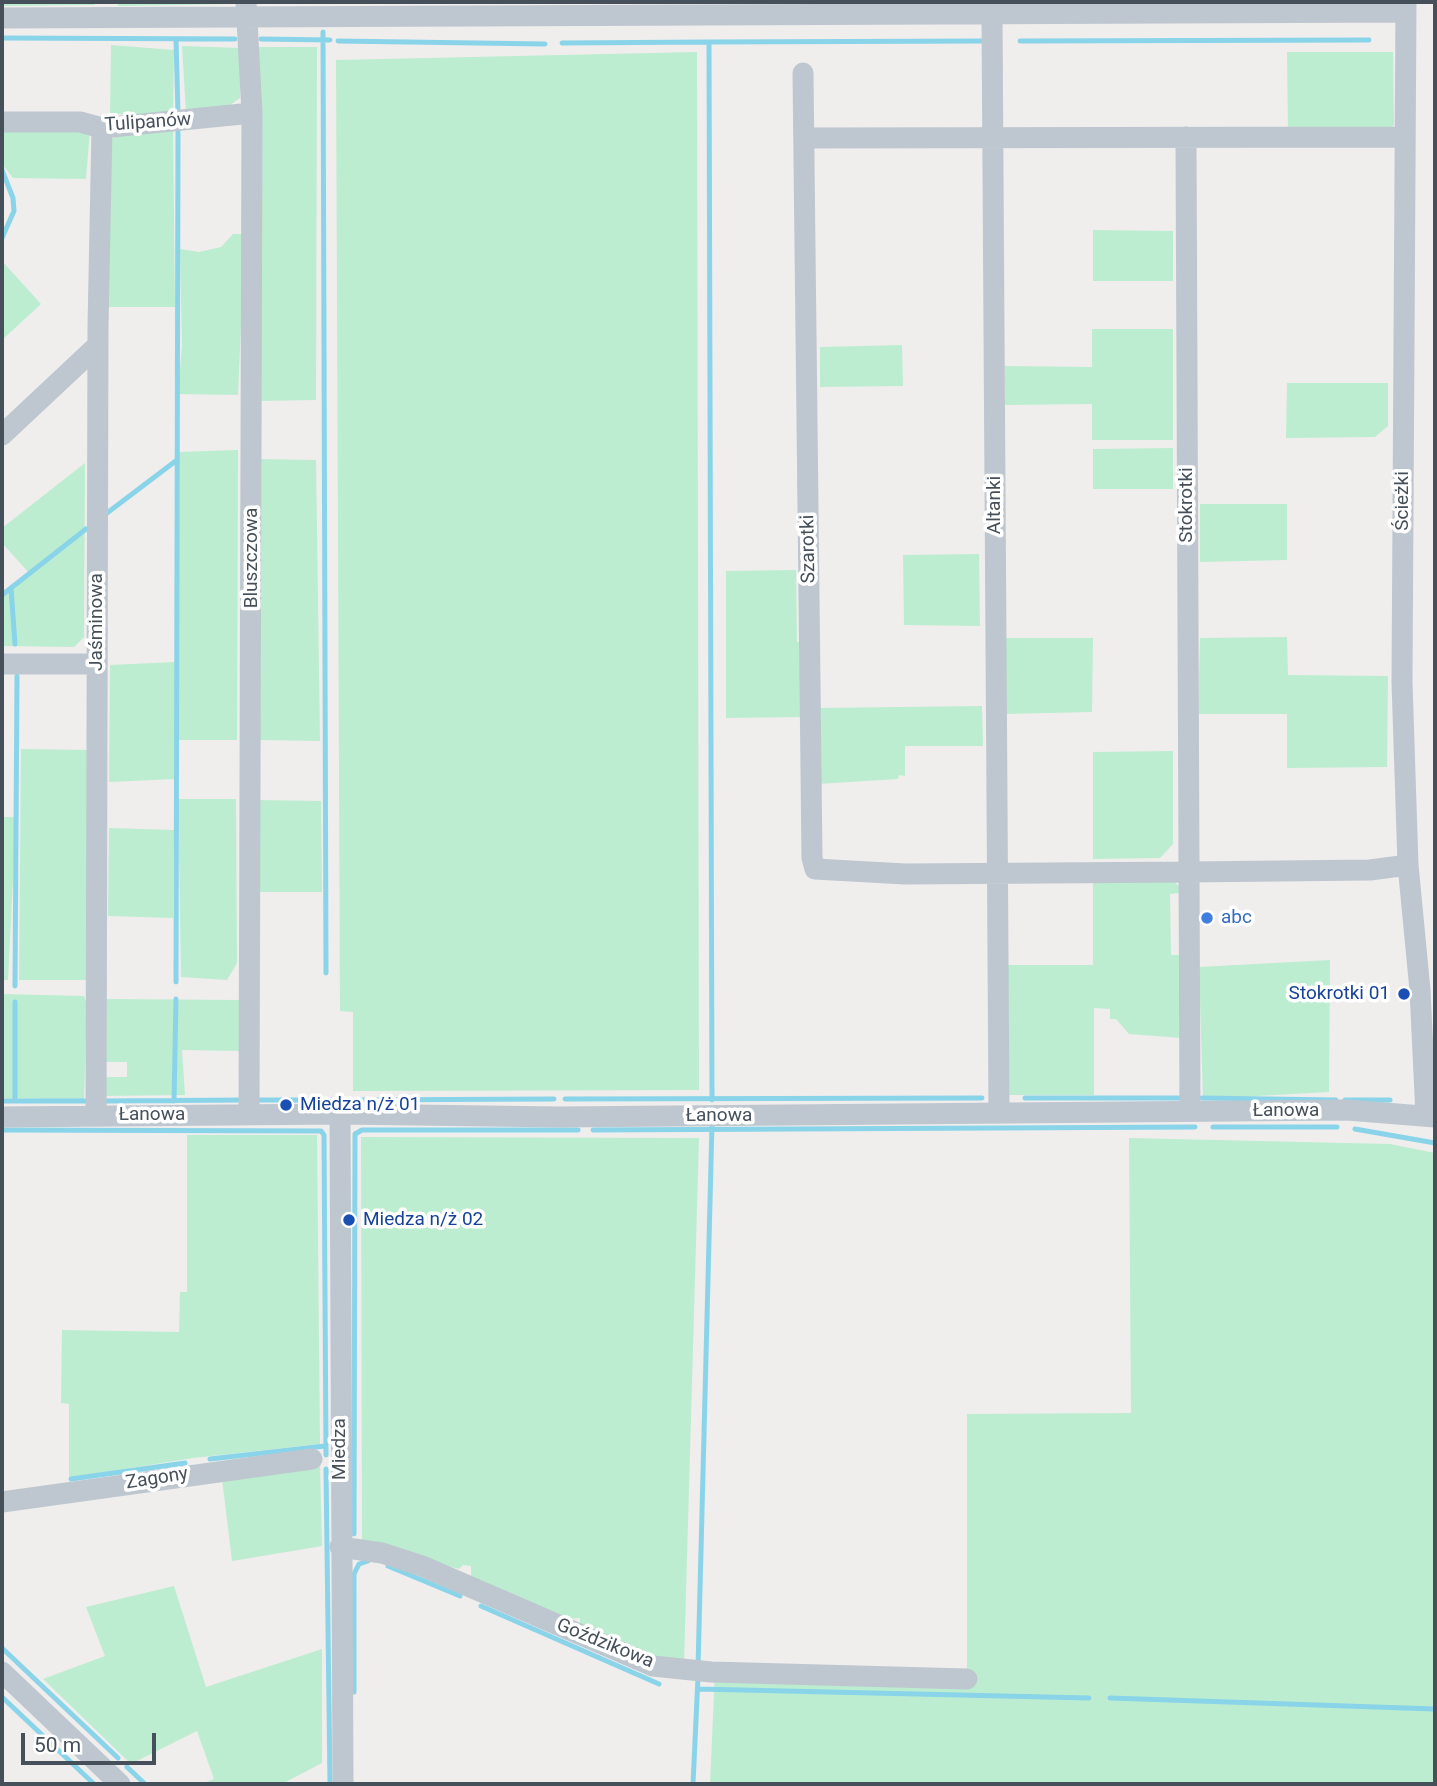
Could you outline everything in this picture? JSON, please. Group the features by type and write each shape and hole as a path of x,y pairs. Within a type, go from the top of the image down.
{"street":[{"path":"2,18 108,10 1406,7"},
{"name":"Ścieżki","path":"1406,7 1402,682 1408,865 1431,1116"},
{"name":"Bluszczowa","path":"247,9 252,113 249,1114"},
{"name":"Altanki","path":"999,1113 993,136 1003,10"},
{"name":"Szarotki","path":"803,73 812,858 815,869 822,872 998,873"},
{"name":"Tulipanów","path":"2,122 80,122 102,128 252,113"},
{"name":"Jaśminowa","path":"96,1116 97,346 102,128"},
{"name":"Stokrotki","path":"1186,137 1190,1111"},
{"path":"804,138 1405,137"},
{"path":"2,435 97,346"},
{"path":"2,664 97,664"},
{"path":"998,873 1285,872 1370,870 1408,865"},
{"name":"Łanowa","path":"2,1117 249,1114 572,1117 1347,1110 1431,1116"},
{"name":"Miedza","path":"340,1114 343,1784"},
{"name":"Zagony","path":"2,1502 312,1459"},
{"name":"Goździkowa","path":"340,1547 382,1553 422,1566 635,1661 689,1671 967,1679"},
{"path":"2,1671 120,1784"}],"green space":[{"path":"2,2 97,2 94,5 2,6"},
{"path":"118,2 235,2 235,4 118,6"},
{"path":"111,45 174,50 173,115 110,114"},
{"path":"182,46 240,48 240,98 226,108 186,113"},
{"path":"258,47 317,47 316,400 258,401"},
{"path":"697,52 699,1090 353,1091 353,1012 340,1011 336,60"},
{"path":"1287,52 1393,52 1394,125 1388,132 1288,132"},
{"path":"90,130 86,179 13,178 2,164 2,131"},
{"path":"173,130 175,307 105,307 106,147 117,133"},
{"path":"1093,230 1173,231 1173,281 1093,281"},
{"path":"233,234 245,234 238,395 178,394 182,345 180,249 199,252 221,247"},
{"path":"2,261 41,304 2,340"},
{"path":"1092,329 1173,329 1173,440 1092,440 1092,404 1005,405 1005,366 1092,367"},
{"path":"902,345 903,386 820,387 820,347"},
{"path":"1287,383 1388,383 1388,426 1375,437 1286,438"},
{"path":"1173,448 1173,489 1093,489 1093,449"},
{"path":"238,450 237,740 179,740 179,452"},
{"path":"259,459 316,460 320,741 257,740"},
{"path":"85,463 84,637 74,647 2,646 2,597 29,573 2,543 2,528"},
{"path":"1200,504 1287,504 1287,560 1200,562"},
{"path":"979,554 980,626 904,625 903,555"},
{"path":"796,570 797,642 804,642 802,717 726,718 726,571"},
{"path":"1287,637 1288,675 1388,676 1387,767 1287,768 1287,714 1198,714 1200,638"},
{"path":"1005,638 1093,638 1092,712 1005,714"},
{"path":"175,662 174,779 109,782 110,665"},
{"path":"982,706 983,746 905,746 905,776 899,775 898,779 817,784 816,708"},
{"path":"21,749 90,750 89,980 19,980"},
{"path":"1173,751 1173,844 1160,858 1093,859 1093,752"},
{"path":"178,799 236,799 237,963 227,980 181,977"},
{"path":"257,800 321,801 322,892 257,892"},
{"path":"2,817 16,817 8,980 2,980"},
{"path":"109,828 174,830 173,918 108,916"},
{"path":"1093,878 1171,879 1180,887 1180,893 1170,894 1171,955 1181,955 1181,1038 1129,1034 1116,1019 1110,1019 1110,1009 1094,1008 1094,1095 1009,1095 1007,965 1093,965"},
{"path":"1330,960 1329,1092 1203,1099 1199,967"},
{"path":"2,994 84,996 87,1005 84,1100 2,1098"},
{"path":"106,999 240,1000 241,1051 182,1050 185,1095 102,1096 101,1077 127,1077 127,1062 101,1062"},
{"path":"187,1135 317,1135 320,1444 193,1458 69,1478 69,1404 61,1403 62,1330 179,1332 180,1292 187,1292"},
{"path":"361,1137 699,1138 684,1663 651,1658 580,1623 580,1618 557,1620 471,1579 471,1566 463,1565 459,1569 362,1541"},
{"path":"1129,1138 1390,1144 1435,1153 1435,1784 710,1784 715,1671 967,1679 967,1414 1131,1413"},
{"path":"320,1465 322,1546 232,1561 222,1479"},
{"path":"174,1586 206,1687 322,1649 322,1763 282,1784 201,1784 214,1779 197,1731 131,1764 43,1679 105,1656 86,1607"}],"waterway":[{"path":"323,32 326,973"},
{"path":"2,38 235,39"},
{"path":"176,39 178,114"},
{"path":"261,39 330,40"},
{"path":"1020,41 1369,40"},
{"path":"338,41 545,44"},
{"path":"709,42 983,41"},
{"path":"562,43 709,42 712,1100"},
{"path":"176,982 178,132"},
{"path":"2,170 13,198 14,211 2,238"},
{"path":"107,513 177,460"},
{"path":"2,595 86,529"},
{"path":"11,588 15,644"},
{"path":"15,986 17,676"},
{"path":"174,1101 176,999"},
{"path":"15,1002 15,1101"},
{"path":"565,1099 982,1098"},
{"path":"1025,1098 1179,1098"},
{"path":"1202,1098 1336,1100"},
{"path":"342,1100 554,1099"},
{"path":"106,1101 243,1100"},
{"path":"259,1100 331,1100"},
{"path":"1345,1100 1390,1100"},
{"path":"2,1101 85,1101"},
{"path":"698,1667 712,1124"},
{"path":"593,1130 1195,1127"},
{"path":"1213,1127 1337,1127"},
{"path":"1355,1129 1435,1143"},
{"path":"2,1130 321,1131 324,1135 326,1455"},
{"path":"354,1534 355,1134 362,1130 578,1130"},
{"path":"210,1459 325,1446"},
{"path":"71,1479 185,1463"},
{"path":"326,1469 330,1784"},
{"path":"354,1692 354,1574 359,1564 368,1561"},
{"path":"388,1566 460,1596"},
{"path":"481,1606 659,1684"},
{"path":"2,1648 118,1758"},
{"path":"693,1784 698,1677"},
{"path":"698,1689 1089,1698"},
{"path":"2,1697 94,1784"},
{"path":"1110,1698 1435,1709"},
{"path":"127,1767 145,1784"}],"place":[{"name":"abc","path":"1207,918"},
{"name":"Stokrotki 01","path":"1404,994"},
{"name":"Miedza n/ż 01","path":"286,1105"},
{"name":"Miedza n/ż 02","path":"349,1220"}]}
